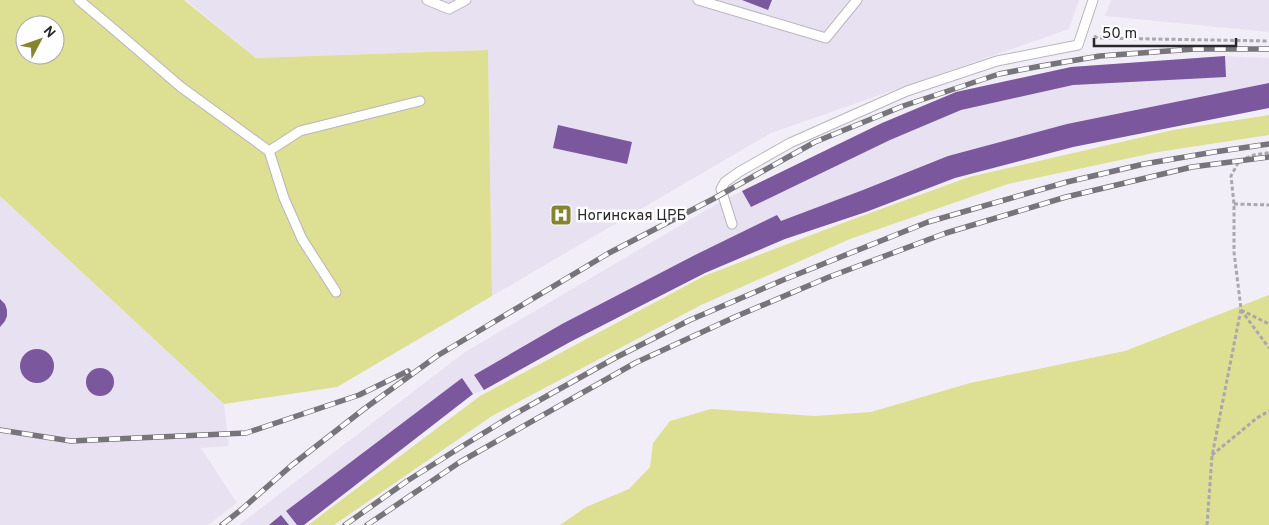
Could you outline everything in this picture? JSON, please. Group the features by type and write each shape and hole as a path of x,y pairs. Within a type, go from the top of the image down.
{"lane":[{"path":"79,0 181,88 269,151 284,198 302,238 336,292"},
{"path":"427,0 449,9 466,0"},
{"path":"698,0 826,38 857,0"},
{"path":"732,224 722,189 725,182 739,172 782,148 842,119 907,91 997,61 1078,45 1093,0"},
{"path":"269,151 300,131 420,101"}],"path":[{"path":"1083,28 1098,38 1269,41"},
{"path":"1207,525 1212,456 1241,310 1234,252 1232,176 1239,161 1254,155 1267,153 1269,150"},
{"path":"1234,204 1269,205"},
{"path":"1241,310 1269,324"},
{"path":"1241,310 1269,348"},
{"path":"1212,456 1257,418 1269,411"}],"shaded area":[{"name":"Ногинская ЦРБ","path":"186,0 1079,0 1069,29 771,133 492,296 488,50 256,58"},
{"path":"1111,0 1269,0 1269,32 1105,16"},
{"path":"1225,56 1269,58 1269,108 1073,147 955,178 785,239 705,273 570,342 484,390 473,394 304,525 239,525 465,352 725,199 956,92 1071,67"},
{"path":"0,196 224,404 229,446 201,448 237,503 208,525 0,525"}],"green space":[{"path":"0,0 184,0 256,58 488,50 492,296 337,387 224,404 0,196"},
{"path":"1269,115 1269,135 1158,152 1008,184 850,239 701,305 492,416 334,525 308,525 480,396 704,276 969,177 1173,130"},
{"path":"1269,295 1269,525 560,525 586,507 629,489 650,467 653,443 670,421 711,409 815,416 871,412 970,383 1125,351"}],"building":[{"path":"742,0 772,0 768,10"},
{"path":"1225,56 1226,77 1073,85 961,110 890,140 751,207 742,191 882,123 956,92 1071,67"},
{"path":"1269,83 1269,108 1073,147 955,178 866,212 785,239 705,273 570,342 484,390 474,375 562,324 777,215 781,221 948,156 1067,124"},
{"path":"558,125 632,142 627,164 553,148"},
{"path":"0,299 5,304 7,316 0,327"},
{"path":"37,349 44,350 49,354 53,359 53,373 49,378 44,382 37,383 30,382 25,378 21,373 20,366 21,359 25,354 30,350"},
{"path":"100,368 110,372 114,382 110,392 100,396 90,392 86,382 90,372"},
{"path":"462,378 473,394 304,525 297,525 286,511"},
{"path":"281,515 289,525 269,525"}],"railway":[{"path":"222,525 292,465 437,356 609,253 713,199 815,142 903,106 999,74 1100,56 1195,49 1269,49"},
{"path":"345,525 407,481 513,415 615,358 690,320 783,280 928,222 1067,182 1144,164 1269,144"},
{"path":"367,525 460,462 635,363 737,316 829,277 946,233 1066,197 1192,167 1269,157"},
{"path":"0,430 71,441 246,433 359,395 408,371"}],"place":[{"name":"Ногинская ЦРБ","path":"561,215"}]}
